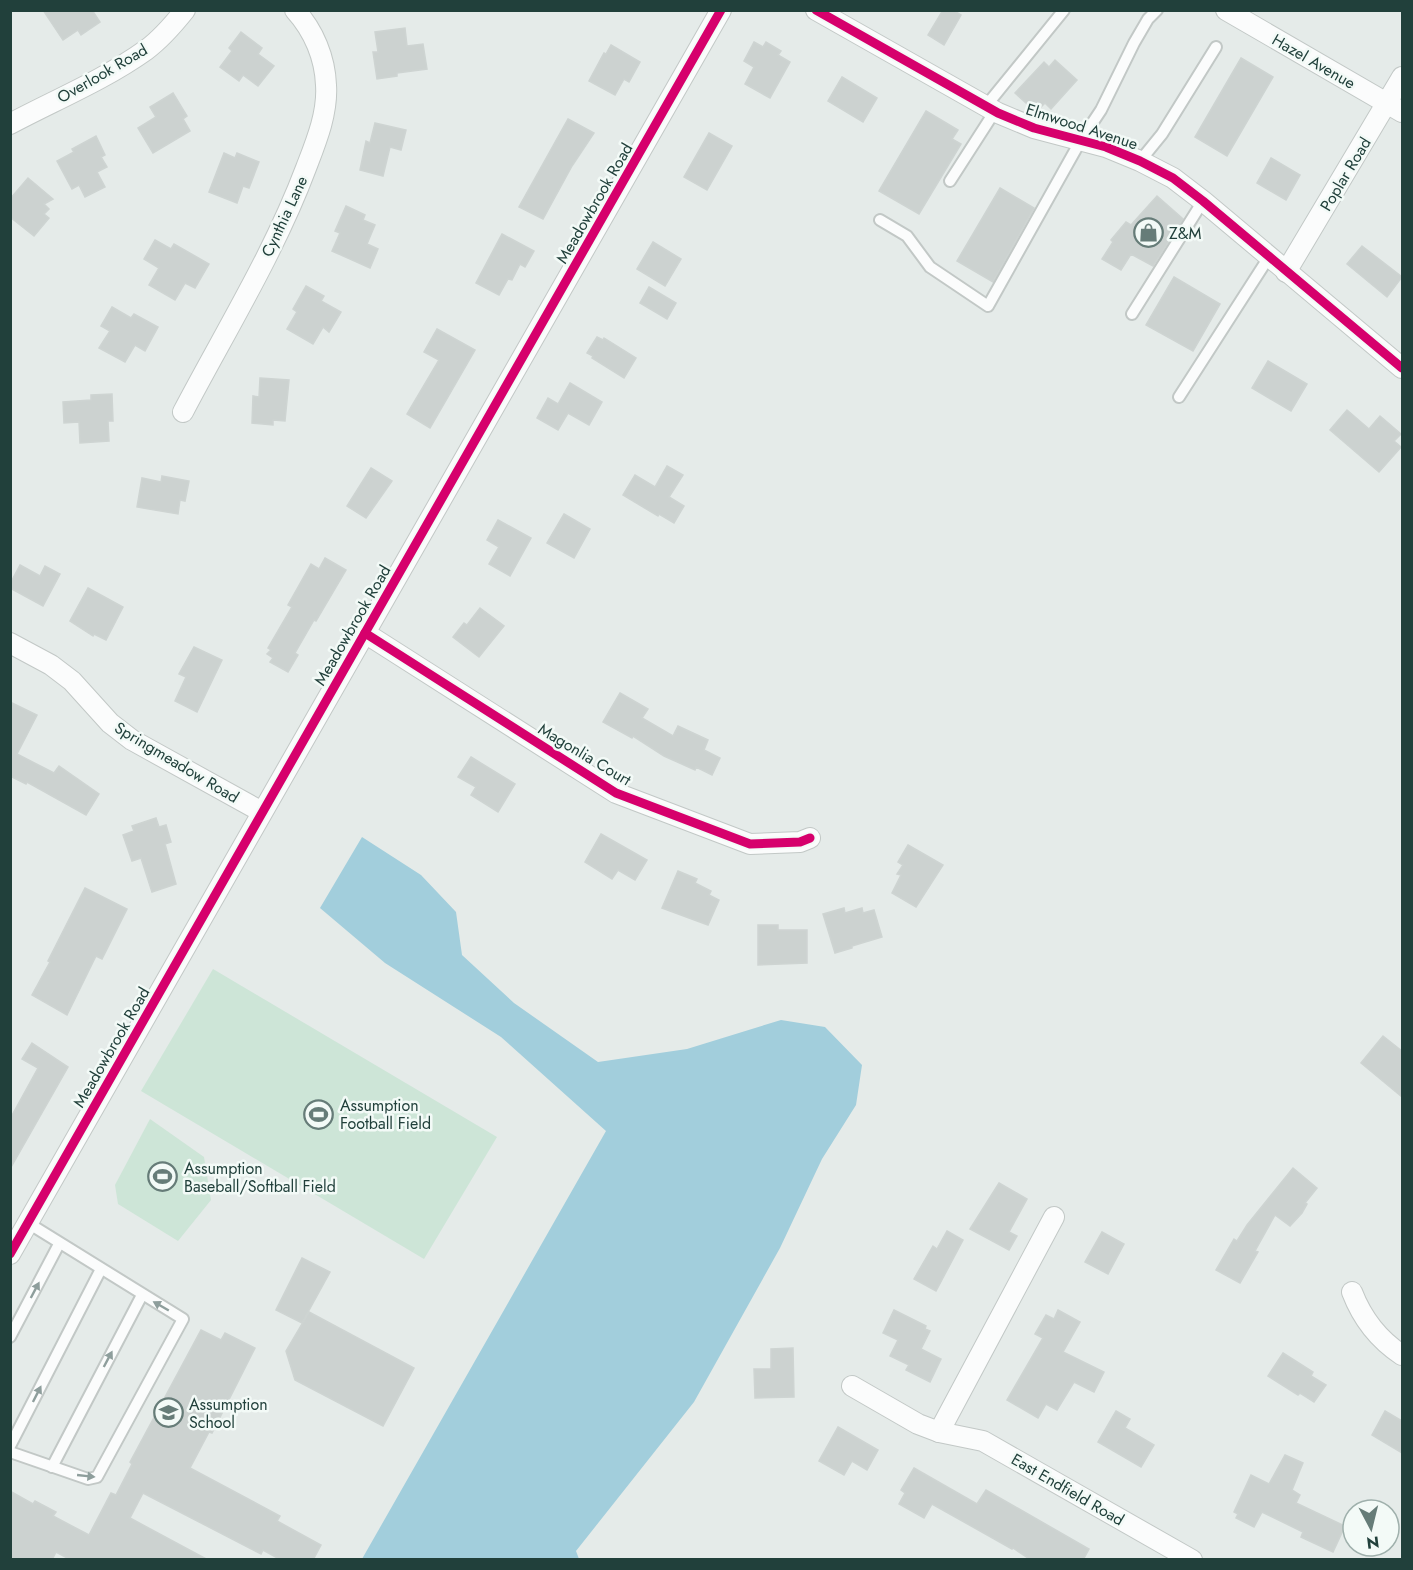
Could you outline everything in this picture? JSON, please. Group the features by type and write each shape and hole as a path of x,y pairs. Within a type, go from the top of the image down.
{"street":[{"name":"Overlook Road","path":"10,124 122,65 147,49 170,29 185,10"},
{"name":"Cynthia Lane","path":"183,412 277,237 300,185 325,111 326,86 323,61 314,37 295,10"},
{"name":"Meadowbrook Road","path":"10,1254 721,10"},
{"name":"Elmwood Avenue","path":"816,10 844,17 991,108 1034,128 1106,147 1173,178 1402,368"},
{"name":"Hazel Avenue","path":"1226,10 1395,107"},
{"name":"Poplar Road","path":"1286,272 1395,107 1402,77"},
{"name":"Magonlia Court","path":"365,633 616,793 750,844 800,842 810,838"},
{"name":"Springmeadow Road","path":"10,643 51,665 72,681 110,723 132,740 262,812"},
{"path":"939,1432 1054,1216"},
{"path":"1352,1292 1363,1316 1376,1333 1402,1355"},
{"name":"East Endfield Road","path":"852,1386 918,1424 939,1432 983,1441 1192,1560"}],"lane":[{"path":"950,181 991,108 1064,10"},
{"path":"880,220 907,236 930,267 988,306 1081,140 1101,110 1148,19 1156,10"},
{"path":"1140,161 1162,134 1216,46"},
{"path":"1132,314 1203,201"},
{"path":"1179,397 1269,258"},
{"path":"10,1452 88,1479 97,1477 183,1319 28,1223"},
{"path":"10,1336 59,1244"},
{"path":"10,1446 101,1269"},
{"path":"52,1467 142,1295"}],"green space":[{"name":"Assumption Football Field","path":"213,969 497,1137 424,1259 141,1091"},
{"name":"Assumption Baseball/Softball Field","path":"150,1119 204,1157 211,1200 178,1241 118,1204 115,1185"}],"water":[{"path":"362,837 421,875 456,912 462,955 514,1003 598,1062 687,1049 781,1020 825,1027 862,1065 856,1105 822,1159 780,1248 694,1402 576,1551 579,1559 362,1559 606,1131 501,1037 385,963 320,908"}],"building":[{"path":"43,10 92,10 100,22 81,35 78,30 63,40"},
{"path":"943,10 953,10 961,15 944,45 928,35"},
{"path":"405,28 407,46 423,44 427,69 397,73 397,76 377,79 373,52 378,52 375,32"},
{"path":"241,32 262,48 258,54 274,66 258,86 243,75 239,81 220,67 232,51 229,48"},
{"path":"754,42 763,47 766,42 781,51 778,55 790,62 770,98 745,84 754,67 744,61"},
{"path":"611,45 640,62 629,82 624,79 615,95 589,81 604,53 606,54"},
{"path":"1241,58 1273,77 1227,156 1195,137"},
{"path":"1055,60 1077,80 1051,109 1045,103 1036,112 1015,93 1044,62 1049,67"},
{"path":"842,77 877,98 863,122 828,101"},
{"path":"173,93 187,116 183,119 190,131 153,153 138,128 156,117 150,107"},
{"path":"926,111 958,130 952,139 961,144 919,214 879,191"},
{"path":"568,119 594,133 572,166 543,219 519,207"},
{"path":"375,123 406,130 401,150 390,147 383,176 360,170 366,141 370,143"},
{"path":"709,133 732,146 707,190 684,177"},
{"path":"96,136 105,155 101,157 107,167 97,172 105,187 85,197 79,185 72,189 57,161 74,152 72,149"},
{"path":"224,153 235,158 237,153 259,162 249,188 243,186 237,203 209,192"},
{"path":"1271,158 1300,175 1286,200 1257,183"},
{"path":"28,178 53,199 44,204 49,209 44,214 49,218 34,236 10,217 10,199"},
{"path":"1000,188 1034,208 993,282 957,261"},
{"name":"Z&M","path":"1157,196 1183,219 1153,266 1131,254 1121,270 1102,259 1113,242 1111,240 1126,222 1131,225"},
{"path":"346,206 365,215 363,220 375,225 367,244 378,249 370,268 332,251 340,233 335,231"},
{"path":"502,234 534,251 525,267 520,264 512,280 508,279 499,295 476,283"},
{"path":"155,240 171,249 174,244 209,264 195,288 185,283 175,300 149,285 159,268 144,259"},
{"path":"653,242 681,259 665,286 637,269"},
{"path":"1362,246 1402,277 1387,297 1347,264"},
{"path":"1174,277 1220,304 1193,351 1146,325"},
{"path":"306,286 324,296 321,301 341,312 329,332 323,327 313,344 287,329 297,312 293,309"},
{"path":"649,287 676,303 667,319 640,303"},
{"path":"112,307 131,318 134,314 158,327 145,351 135,345 125,362 99,348 110,331 101,326"},
{"path":"437,329 475,350 430,428 407,414 439,360 424,352"},
{"path":"597,337 603,340 604,338 636,358 624,378 587,353"},
{"path":"1268,361 1307,384 1291,411 1252,388"},
{"path":"260,378 289,380 285,421 273,420 273,425 252,423 253,396 259,397"},
{"path":"570,383 602,402 589,425 568,413 558,430 537,418 548,398 558,404"},
{"path":"112,394 113,421 108,421 109,441 80,443 79,422 64,423 63,402 91,400 91,395"},
{"path":"1347,410 1369,429 1380,416 1401,434 1394,441 1401,447 1379,472 1330,430"},
{"path":"667,466 683,475 669,497 684,506 674,523 623,495 635,475 655,487"},
{"path":"371,468 392,481 366,518 347,506"},
{"path":"162,476 189,481 185,501 180,500 178,514 137,507 142,478 161,482"},
{"path":"564,514 590,529 574,558 547,543"},
{"path":"498,520 531,538 510,576 489,564 499,547 487,540"},
{"path":"325,558 346,570 295,653 298,655 288,672 270,662 273,658 267,654 271,650 268,648 292,607 288,605 311,564 319,569"},
{"path":"20,565 40,576 45,566 60,574 43,606 10,588"},
{"path":"88,588 123,607 106,640 94,634 93,636 70,621"},
{"path":"480,608 504,626 479,657 453,637 464,623 467,625"},
{"path":"194,647 222,660 197,712 175,701 186,677 179,674"},
{"path":"620,693 648,709 642,718 673,736 678,726 708,740 704,750 720,758 712,775 664,756 633,736 632,738 603,722"},
{"path":"10,702 37,715 17,754 54,773 59,766 99,794 86,815 27,782 26,784 10,776"},
{"path":"471,757 515,784 498,812 471,795 476,787 458,777"},
{"path":"156,818 159,827 166,825 171,842 165,844 176,884 152,892 141,858 132,861 123,835 134,831 132,826"},
{"path":"601,834 647,860 635,880 618,870 612,879 585,862"},
{"path":"908,845 943,865 916,907 892,893 901,875 897,874 903,865 898,862"},
{"path":"678,871 697,879 695,883 711,891 709,895 719,900 708,925 662,908"},
{"path":"85,888 127,909 102,959 96,956 67,1015 32,995"},
{"path":"844,908 845,913 862,908 863,913 874,910 882,937 835,953 823,914"},
{"path":"758,925 778,925 778,930 807,930 807,963 758,965"},
{"path":"1383,1036 1402,1051 1402,1097 1361,1063"},
{"path":"32,1043 68,1067 10,1169 10,1119 38,1068 22,1059"},
{"path":"1293,1168 1317,1188 1305,1203 1307,1204 1302,1213 1290,1226 1275,1215 1255,1251 1258,1252 1240,1283 1216,1270 1234,1239 1237,1241 1247,1225"},
{"path":"999,1183 1027,1199 1009,1232 1017,1236 1009,1250 970,1229"},
{"path":"947,1231 963,1240 936,1291 914,1279 933,1246 937,1249"},
{"path":"1102,1232 1124,1244 1108,1274 1085,1262"},
{"path":"302,1258 330,1272 302,1323 276,1310"},
{"path":"894,1310 926,1326 925,1329 930,1331 921,1349 941,1359 930,1382 906,1370 909,1365 890,1356 898,1340 883,1333"},
{"path":"1058,1310 1080,1322 1063,1352 1104,1372 1094,1392 1074,1382 1057,1410 1046,1404 1038,1418 1007,1400 1043,1338 1035,1334 1046,1315 1054,1319"},
{"path":"309,1312 414,1368 383,1426 295,1380 286,1351"},
{"path":"201,1330 221,1340 225,1333 255,1348 212,1433 209,1432 190,1468 280,1516 277,1521 321,1545 313,1560 281,1560 263,1550 261,1554 143,1493 130,1518 208,1560 71,1560 56,1552 52,1560 10,1560 10,1491 33,1504 35,1501 56,1512 53,1516 89,1535 111,1493 116,1495 132,1464 130,1462"},
{"path":"793,1348 794,1397 755,1398 754,1369 771,1369 771,1349"},
{"path":"1283,1353 1313,1372 1311,1376 1326,1385 1314,1402 1268,1376"},
{"path":"1116,1411 1130,1419 1125,1428 1154,1445 1141,1467 1098,1442"},
{"path":"1385,1411 1402,1421 1402,1453 1372,1435"},
{"path":"838,1427 878,1450 867,1470 852,1461 844,1475 819,1461"},
{"path":"1285,1455 1303,1463 1292,1490 1300,1495 1296,1503 1341,1524 1341,1535 1333,1552 1301,1537 1303,1532 1262,1512 1254,1527 1236,1518 1238,1514 1234,1512 1251,1475 1269,1484"},
{"path":"914,1468 977,1504 986,1490 1089,1549 1083,1560 1031,1560 932,1504 924,1518 899,1504 905,1493 901,1490"}],"cycle path":[{"path":"10,1254 721,10"},
{"path":"816,10 998,113 1034,128 1106,147 1173,178 1402,368"},
{"path":"365,633 616,793 750,844 800,842 810,838"}],"place":[{"name":"Z&M","path":"1148,233"},
{"name":"Assumption Football Field","path":"319,1114"},
{"name":"Assumption Baseball/Softball Field","path":"163,1177"},
{"name":"Assumption School","path":"168,1413"}]}
